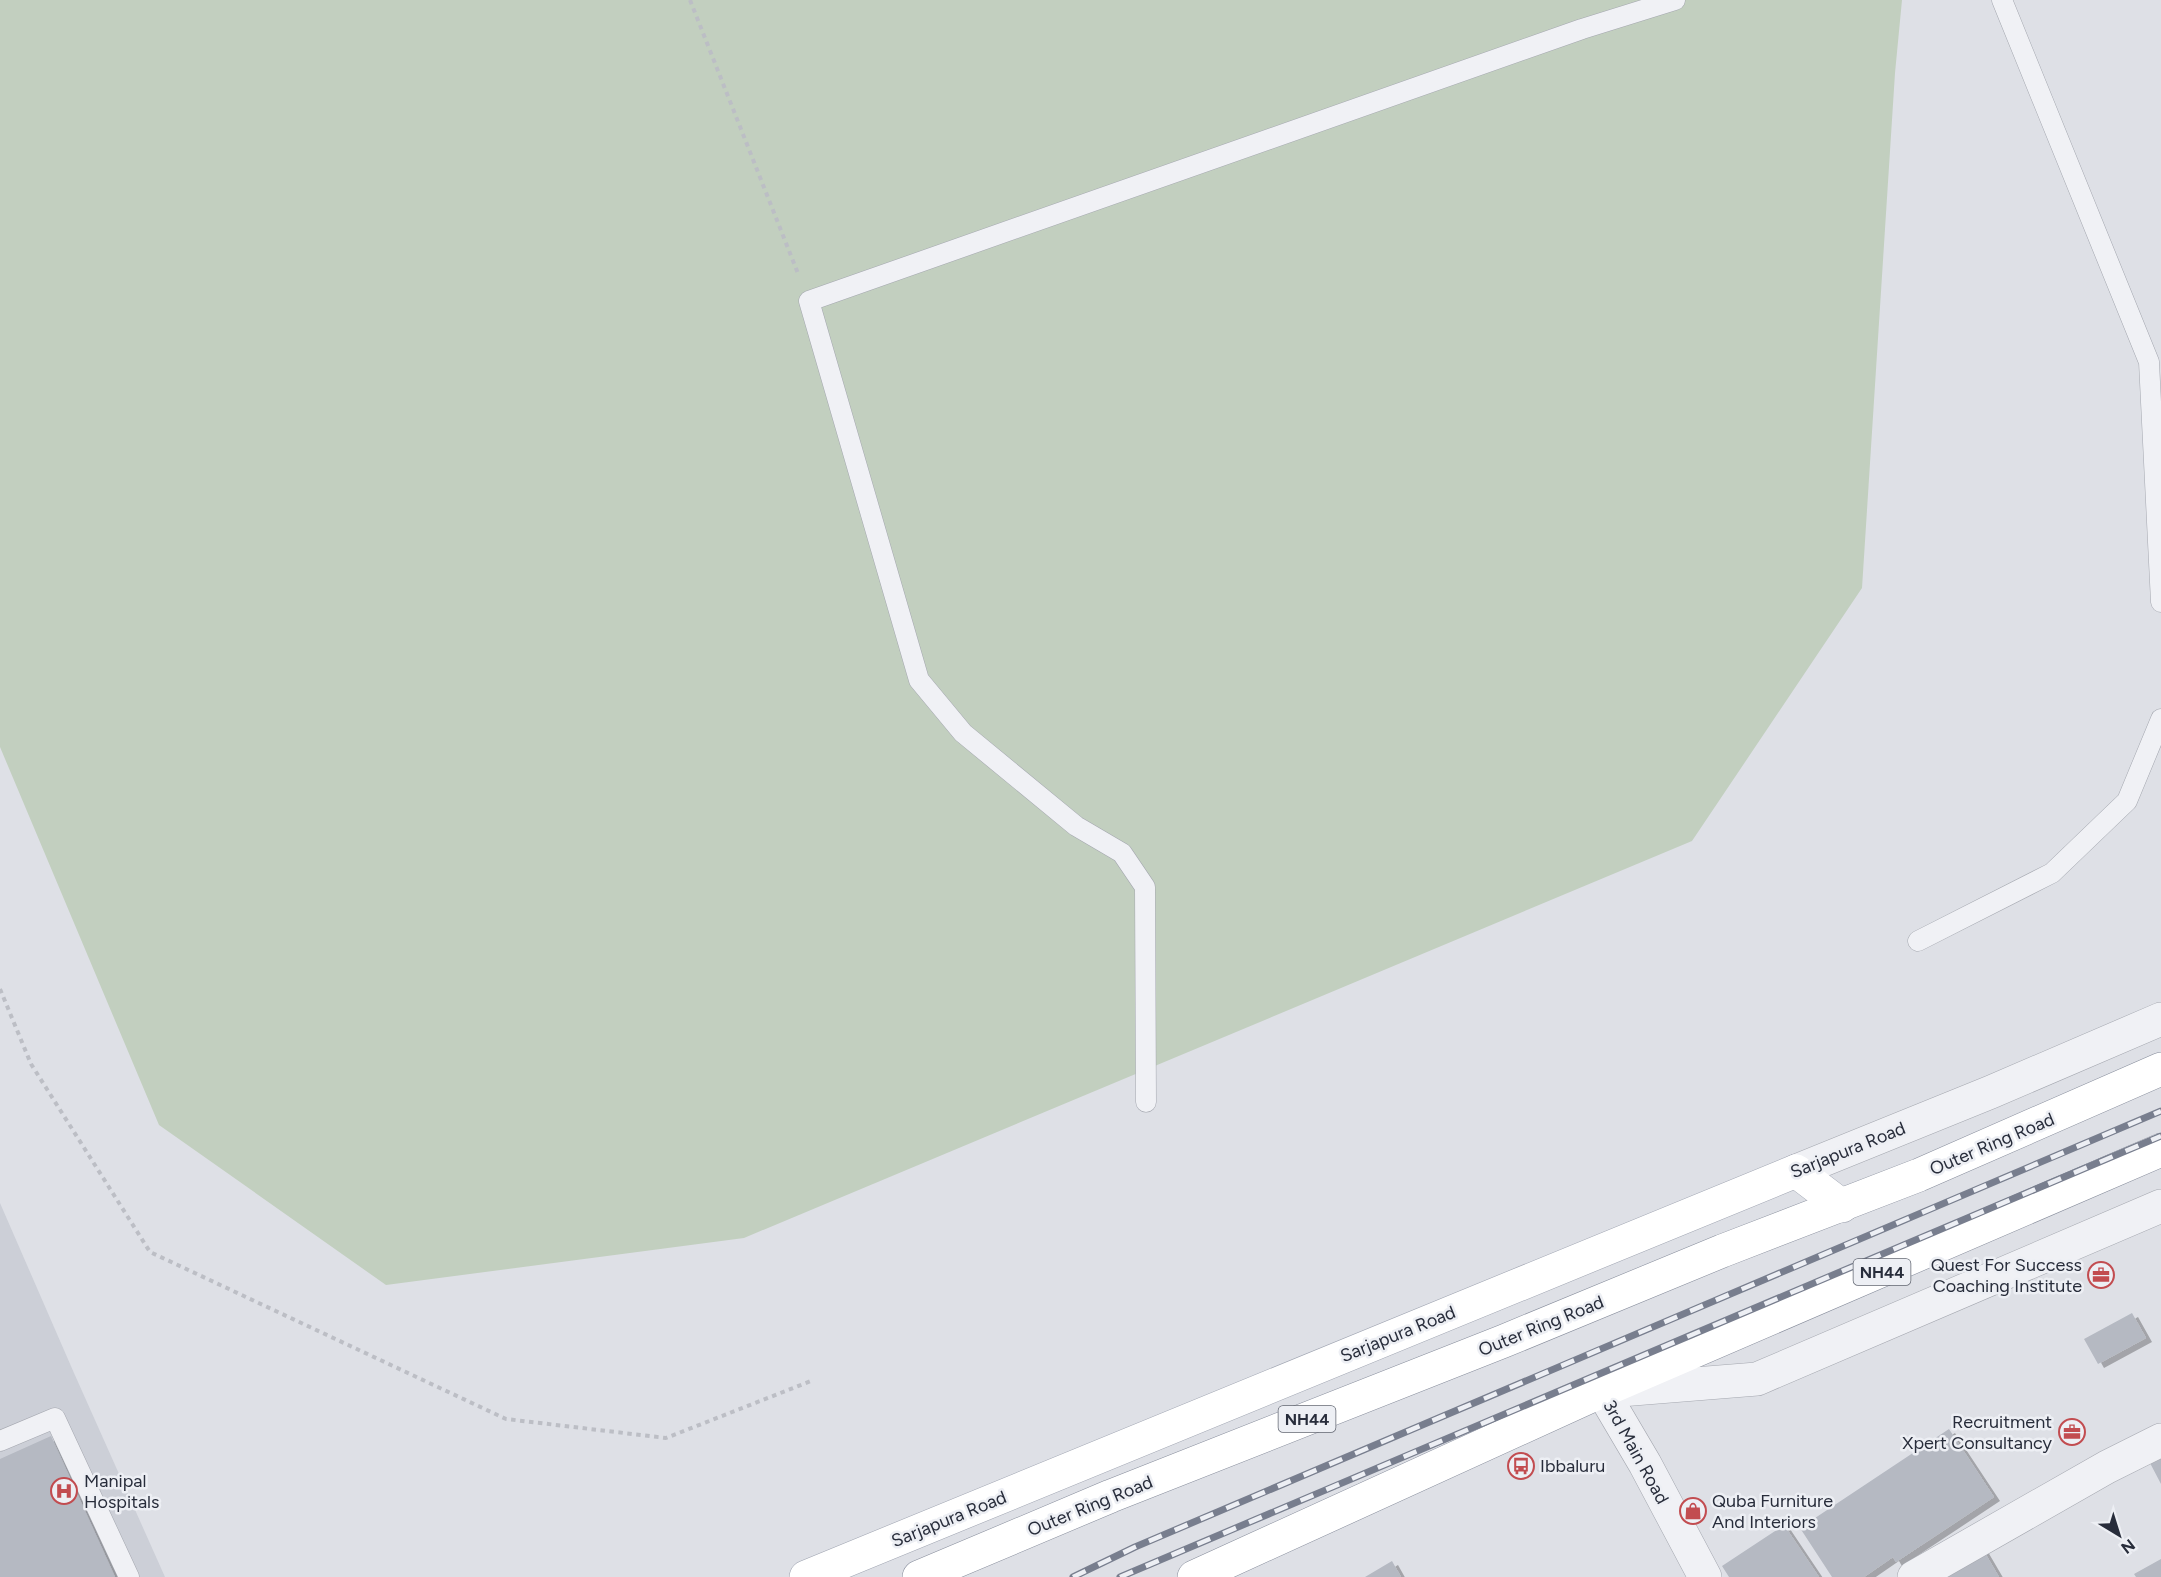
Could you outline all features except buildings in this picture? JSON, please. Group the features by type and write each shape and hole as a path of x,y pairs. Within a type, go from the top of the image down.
{"main road":[{"name":"Outer Ring Road","path":"918,1577 1111,1496 1503,1341 1722,1251 1842,1206 2034,1126 2161,1069"},
{"name":"NH44","path":"1216,1573 1602,1391 2161,1150"},
{"path":"1796,1171 1842,1206"},
{"name":"Sarjapura Road","path":"806,1577 1796,1171"}],"street":[{"name":"Sarjapura Road","path":"1796,1171 1991,1092 2161,1019"},
{"path":"1602,1391 1757,1379 2161,1206"},
{"name":"3rd Main Road","path":"1602,1391 1645,1464 1705,1577"},
{"path":"1914,1577 2107,1467 2161,1440"}],"lane":[{"path":"1146,1102 1145,887 1122,854 1076,826 963,733 919,680 809,301 1571,33 1675,0"},
{"path":"2002,0 2149,362 2161,602"},
{"path":"1918,941 2052,873 2127,801 2161,719"},
{"path":"0,1441 55,1418 129,1577"}],"path":[{"path":"690,0 809,301"},
{"path":"0,989 31,1064 150,1252 506,1419 666,1438 811,1381"}],"shaded area":[{"name":"Manipal Hospitals","path":"0,1203 74,1373 165,1577 0,1577"}],"green space":[{"path":"0,0 1902,0 1895,73 1862,588 1692,841 744,1238 386,1285 159,1125 0,747"}],"railway":[{"path":"1073,1577 1135,1547 2161,1111"},
{"path":"1120,1577 2161,1136"}],"place":[{"name":"Quest For Success Coaching Institute","path":"2101,1275"},
{"name":"Recruitment Xpert Consultancy","path":"2072,1432"},
{"name":"Ibbaluru","path":"1521,1466"},
{"name":"Manipal Hospitals","path":"64,1491"},
{"name":"Quba Furniture And Interiors","path":"1693,1511"}]}
